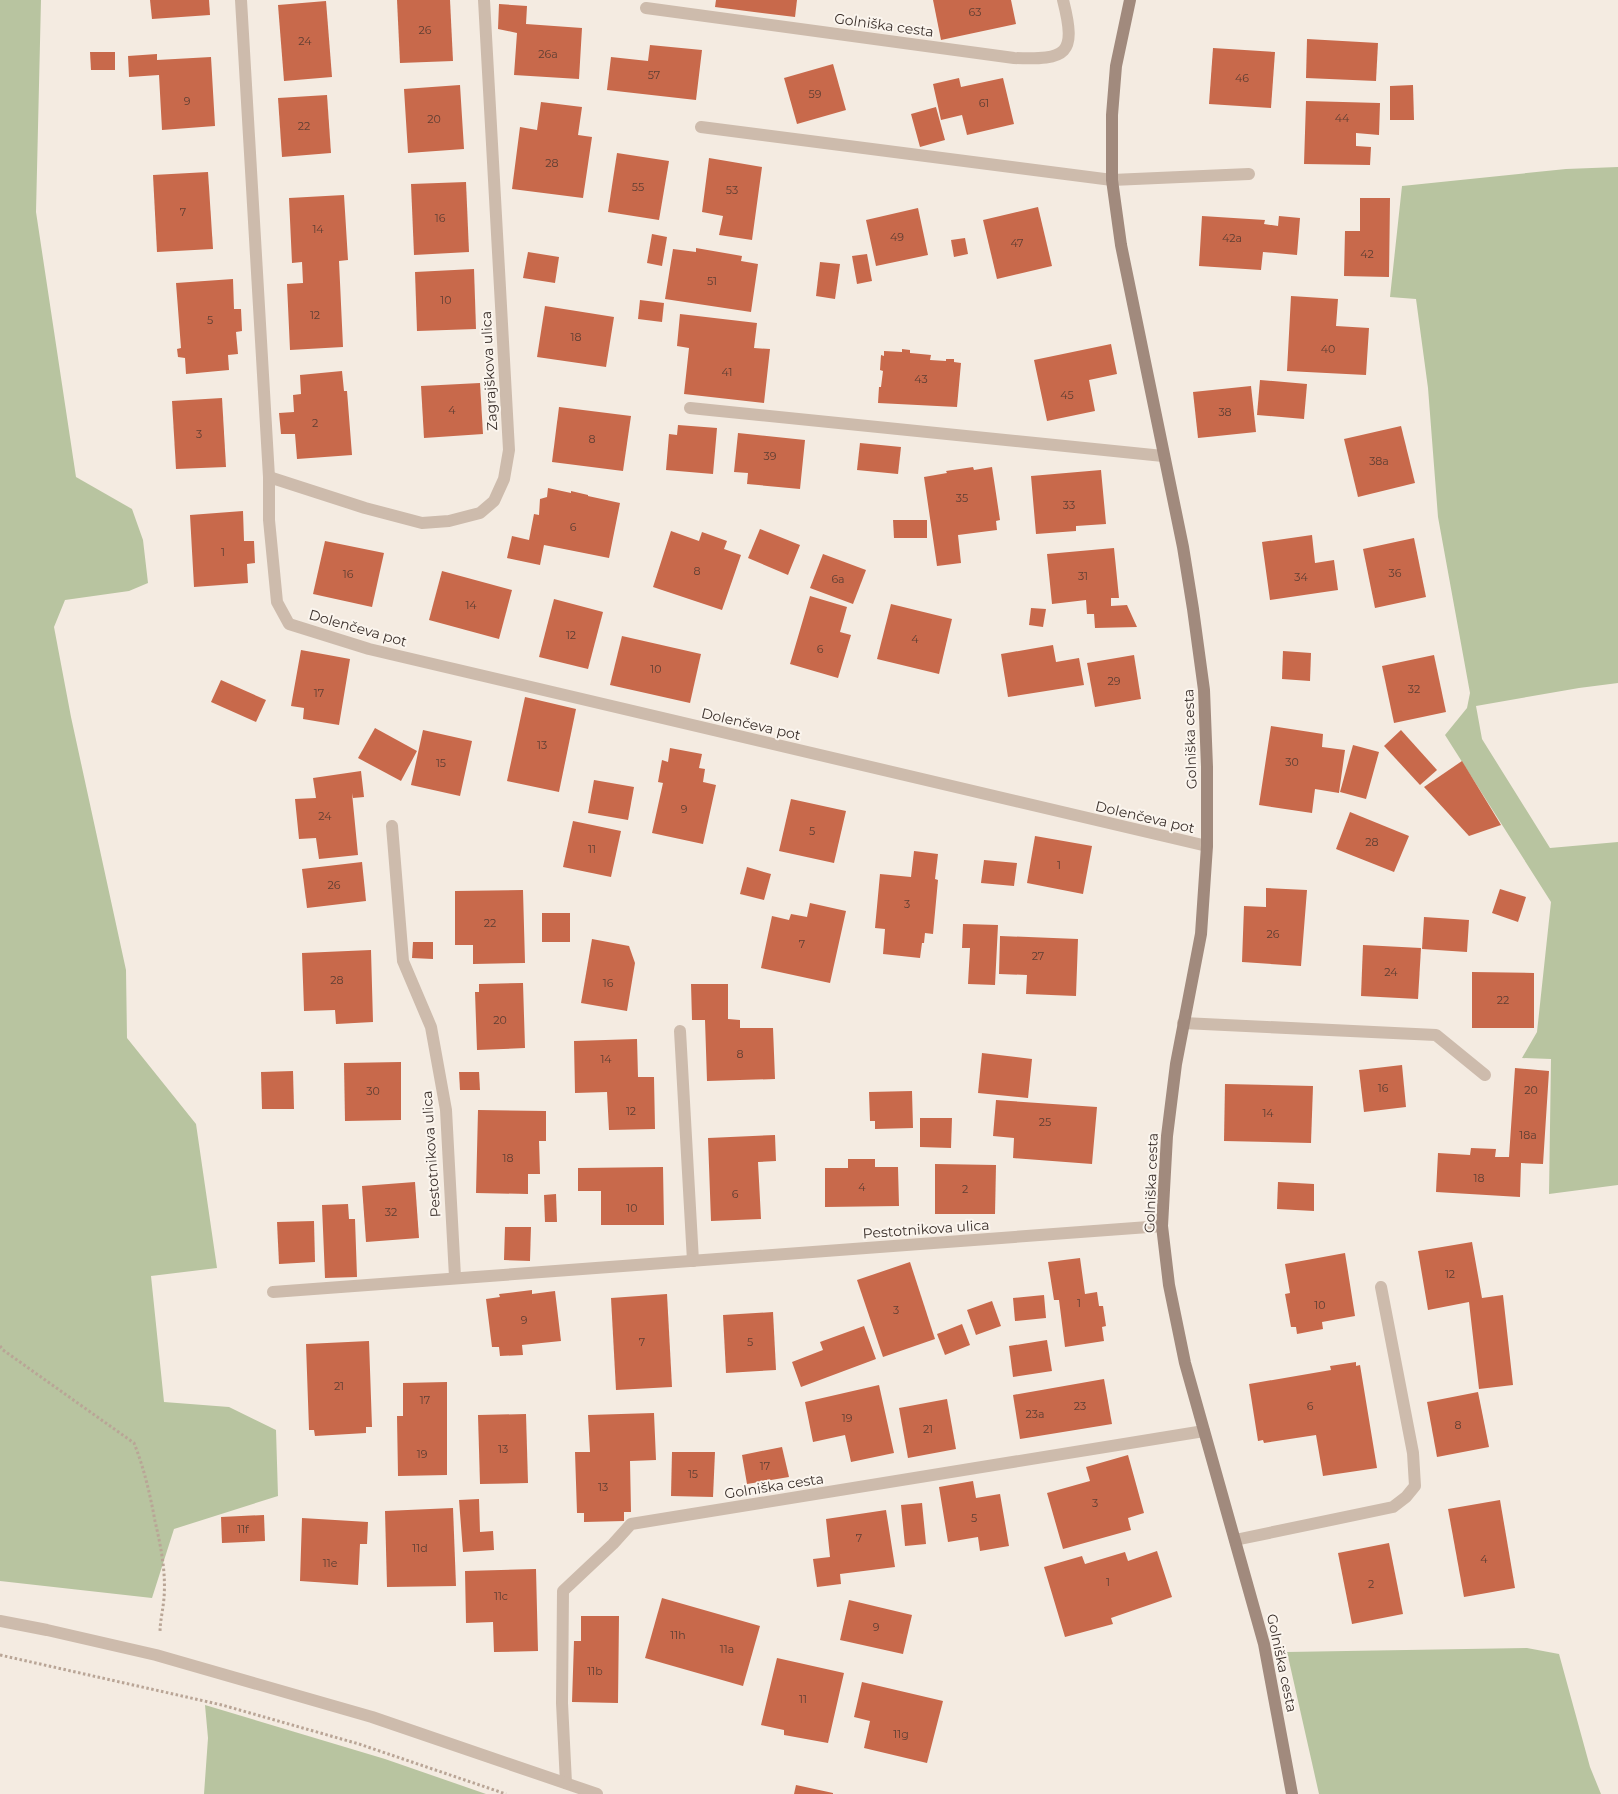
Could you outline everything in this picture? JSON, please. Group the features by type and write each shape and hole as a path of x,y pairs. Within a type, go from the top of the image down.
{"main road":[{"name":"Golniška cesta","path":"1130,0 1116,66 1112,115 1112,180 1121,245 1183,547 1204,690 1207,767 1207,846 1201,934 1176,1064 1167,1136 1162,1226 1170,1286 1185,1363 1264,1644 1292,1794"}],"street":[{"path":"241,0 269,477"},
{"name":"Zagrajškova ulica","path":"269,477 365,508 422,523 449,521 480,513 494,501 501,486 509,450 484,0"},
{"name":"Golniška cesta","path":"646,8 1014,58 1045,59 1062,54 1068,45 1069,34 1063,0"},
{"path":"701,128 1112,180 1249,174"},
{"path":"690,408 1163,456"},
{"name":"Dolenčeva pot","path":"269,477 269,520 277,602 289,624 369,649 1207,846"},
{"name":"Pestotnikova ulica","path":"392,826 403,961 431,1027 446,1110 455,1277"},
{"path":"1183,1023 1436,1035 1484,1075"},
{"path":"680,1031 692,1261"},
{"name":"Pestotnikova ulica","path":"272,1292 1162,1226"},
{"path":"1235,1540 1393,1507 1406,1497 1415,1486 1413,1453 1381,1287"},
{"name":"Golniška cesta","path":"566,1783 562,1702 563,1591 614,1544 631,1524 1204,1431"},
{"path":"0,1621 159,1656 372,1717 597,1794"}],"path":[{"path":"0,1346 134,1443 142,1462 149,1489 164,1561 164,1599 160,1620 159,1656"},
{"path":"0,1654 222,1705 359,1744 506,1794"}],"green space":[{"path":"0,0 41,0 36,212 76,477 132,509 143,540 148,583 129,591 65,600 54,627 71,717 126,970 127,1038 196,1124 217,1268 151,1276 164,1402 229,1407 276,1430 278,1496 174,1529 152,1598 0,1581"},
{"path":"1618,167 1618,683 1476,706 1482,739 1550,848 1618,842 1618,1185 1549,1194 1551,1059 1522,1058 1537,1032 1551,902 1445,735 1467,708 1470,693 1438,517 1428,388 1416,299 1390,297 1402,186 1566,169"},
{"path":"1527,1648 1559,1654 1590,1767 1601,1794 1319,1794 1287,1652"},
{"path":"205,1705 385,1759 486,1794 204,1794 208,1738"}],"building":[{"path":"150,0 209,0 210,15 152,19"},
{"path":"397,0 450,0 453,61 400,63"},
{"path":"716,0 797,0 795,17 715,7"},
{"path":"933,0 1011,0 1016,24 941,40"},
{"path":"326,1 332,77 284,81 278,5"},
{"path":"499,4 527,6 526,24 582,28 579,79 514,75 517,33 498,29"},
{"path":"1307,39 1378,43 1376,81 1306,78"},
{"path":"650,45 702,50 696,100 607,90 611,57 648,61"},
{"path":"1213,48 1275,52 1271,108 1209,104"},
{"path":"90,52 115,52 115,70 91,70"},
{"path":"157,54 157,60 211,57 215,126 162,130 159,75 129,77 128,56"},
{"path":"833,64 846,110 797,124 784,78"},
{"path":"959,78 961,87 1003,78 1014,124 967,135 962,115 941,120 933,84"},
{"path":"460,85 464,149 408,153 404,89"},
{"path":"1413,85 1414,120 1390,120 1390,86"},
{"path":"327,95 331,153 282,157 278,98"},
{"path":"1306,101 1380,103 1379,135 1356,133 1356,146 1371,147 1370,165 1304,164"},
{"path":"541,102 582,107 578,135 592,137 583,198 512,189 520,127 537,130"},
{"path":"936,107 945,140 920,147 911,114"},
{"path":"617,153 669,161 659,220 608,212"},
{"path":"709,158 762,167 752,240 719,235 723,216 702,212"},
{"path":"208,172 213,249 157,252 153,175"},
{"path":"466,182 469,252 414,255 411,184"},
{"path":"344,195 348,260 339,261 343,347 290,350 287,284 303,283 302,262 292,263 289,198"},
{"path":"1360,198 1390,198 1389,277 1344,276 1345,231 1360,231"},
{"path":"1038,207 1052,266 997,279 983,220"},
{"path":"918,208 928,255 876,266 866,220"},
{"path":"1202,216 1265,220 1264,224 1278,226 1279,216 1300,218 1297,255 1263,252 1261,270 1199,266"},
{"path":"652,234 667,237 662,266 647,263"},
{"path":"965,238 968,254 954,257 951,240"},
{"path":"696,248 742,256 741,261 758,264 751,312 665,299 673,249 696,252"},
{"path":"528,252 559,257 555,283 523,278"},
{"path":"867,254 872,281 857,284 852,256"},
{"path":"820,262 840,264 835,299 816,296"},
{"path":"474,269 476,329 417,331 415,272"},
{"path":"233,279 234,309 241,309 242,331 236,332 238,354 228,355 229,370 186,374 185,358 178,357 177,349 181,348 176,283"},
{"path":"1291,296 1338,299 1336,326 1369,328 1366,375 1287,371"},
{"path":"640,300 664,303 662,322 638,319"},
{"path":"545,306 614,317 606,367 537,357"},
{"path":"680,314 757,323 754,348 770,349 764,403 684,394 689,348 677,346"},
{"path":"1111,344 1117,374 1089,380 1095,411 1047,421 1034,360"},
{"path":"902,349 910,350 910,353 931,355 930,360 946,361 946,359 954,359 954,362 961,363 957,407 878,403 883,371 880,370 881,355 884,356 884,351 902,352"},
{"path":"342,371 344,391 347,391 352,455 297,459 295,434 281,434 279,413 294,412 293,395 301,394 300,375"},
{"path":"1260,380 1307,384 1304,419 1257,415"},
{"path":"480,383 483,434 424,438 421,386"},
{"path":"1251,386 1256,432 1198,438 1193,392"},
{"path":"222,398 226,467 176,469 172,401"},
{"path":"559,407 631,416 623,471 552,462"},
{"path":"678,425 717,428 713,474 666,470 669,434 677,435"},
{"path":"1401,426 1415,483 1358,497 1344,439"},
{"path":"738,433 805,440 800,489 747,484 748,473 734,472"},
{"path":"860,443 901,447 898,474 857,470"},
{"path":"973,467 974,470 992,467 1000,520 996,521 997,530 958,535 961,563 937,566 924,477"},
{"path":"1101,470 1106,524 1076,526 1076,531 1036,534 1031,476"},
{"path":"548,488 571,493 571,491 620,503 609,558 544,545 540,565 507,558 512,536 529,540 534,514 539,515 540,499 547,497"},
{"path":"243,511 244,541 254,541 255,563 247,564 248,583 194,587 190,515"},
{"path":"893,520 927,520 927,538 894,538"},
{"path":"760,529 800,545 788,575 748,558"},
{"path":"671,531 699,541 702,532 727,541 724,549 741,555 722,610 653,587"},
{"path":"1312,535 1315,563 1334,560 1338,590 1270,600 1262,542"},
{"path":"1414,538 1426,597 1375,608 1363,549"},
{"path":"325,541 384,553 372,607 313,594"},
{"path":"1114,548 1119,598 1111,598 1111,606 1127,605 1137,627 1095,628 1094,614 1087,614 1086,600 1052,604 1047,554"},
{"path":"823,554 866,570 853,604 810,588"},
{"path":"442,571 512,590 499,639 429,620"},
{"path":"810,596 847,607 840,632 851,635 838,678 790,664"},
{"path":"554,599 603,612 588,669 539,657"},
{"path":"891,604 952,619 939,674 877,659"},
{"path":"1031,608 1046,609 1043,627 1029,625"},
{"path":"622,636 701,654 690,703 610,685"},
{"path":"1053,645 1056,662 1079,658 1084,685 1008,697 1001,654"},
{"path":"301,650 350,659 339,725 303,719 304,708 291,706"},
{"path":"1283,651 1311,653 1310,681 1282,679"},
{"path":"1134,655 1141,699 1095,707 1087,663"},
{"path":"1434,655 1446,712 1394,723 1382,666"},
{"path":"221,680 266,700 256,722 211,702"},
{"path":"525,697 576,709 559,792 507,781"},
{"path":"1271,726 1323,734 1322,747 1345,750 1339,793 1315,789 1312,813 1259,805"},
{"path":"375,728 417,751 401,781 358,758"},
{"path":"423,730 472,741 460,796 411,785"},
{"path":"1401,730 1437,770 1420,785 1384,746"},
{"path":"1353,745 1379,752 1366,799 1340,792"},
{"path":"670,748 702,754 699,768 705,769 703,782 716,785 703,844 652,833 663,783 658,782 662,760 668,762"},
{"path":"1462,761 1501,825 1469,836 1424,787"},
{"path":"361,771 364,797 353,798 352,793 358,855 319,859 316,838 299,839 295,799 316,798 313,778"},
{"path":"594,780 634,787 628,820 588,813"},
{"path":"791,799 846,811 834,863 779,851"},
{"path":"1350,812 1409,836 1394,872 1336,849"},
{"path":"573,821 621,831 611,877 563,867"},
{"path":"1035,836 1092,846 1083,894 1027,883"},
{"path":"914,851 938,854 935,879 938,880 933,934 925,933 920,958 883,954 885,929 875,928 880,874 911,877"},
{"path":"984,860 1017,863 1014,886 981,883"},
{"path":"362,862 366,901 307,908 302,869"},
{"path":"747,867 771,874 764,900 740,894"},
{"path":"1266,888 1307,890 1301,966 1242,962 1244,906 1266,907"},
{"path":"1500,889 1526,897 1518,922 1492,913"},
{"path":"523,890 525,963 473,964 473,945 455,945 455,891"},
{"path":"810,903 846,911 830,983 761,968 772,916 789,920 791,914 807,917"},
{"path":"542,913 570,913 570,942 542,942"},
{"path":"1424,917 1469,920 1467,952 1422,949"},
{"path":"963,924 998,925 995,985 968,984 970,948 962,948"},
{"path":"1000,936 1078,939 1076,996 1026,994 1027,975 999,974"},
{"path":"592,939 629,946 635,963 627,1011 581,1003"},
{"path":"413,942 433,942 433,959 412,958"},
{"path":"1363,945 1421,948 1418,999 1361,996"},
{"path":"371,950 373,1022 336,1024 335,1010 304,1011 302,953"},
{"path":"1472,972 1534,973 1534,1028 1472,1028"},
{"path":"523,983 525,1048 477,1050 475,992 479,992 479,984"},
{"path":"691,984 728,984 728,1019 740,1020 740,1028 773,1028 775,1079 707,1081 705,1020 692,1020"},
{"path":"637,1039 638,1077 654,1077 655,1129 609,1130 607,1092 575,1093 574,1041"},
{"path":"982,1053 1032,1059 1028,1098 978,1093"},
{"path":"401,1062 401,1120 345,1121 344,1063"},
{"path":"1402,1065 1406,1107 1364,1112 1359,1070"},
{"path":"1515,1068 1549,1071 1543,1164 1521,1163 1520,1197 1436,1192 1438,1153 1470,1155 1471,1148 1496,1149 1495,1157 1509,1157"},
{"path":"293,1071 294,1109 262,1109 261,1072"},
{"path":"459,1072 479,1072 480,1090 460,1090"},
{"path":"1225,1084 1313,1086 1311,1143 1224,1141"},
{"path":"912,1091 913,1128 875,1129 875,1121 870,1121 869,1092"},
{"path":"996,1100 1097,1107 1092,1164 1013,1158 1014,1138 993,1136"},
{"path":"478,1110 546,1111 546,1141 539,1141 540,1174 528,1174 528,1194 476,1193"},
{"path":"920,1118 952,1118 951,1148 920,1147"},
{"path":"775,1135 776,1161 758,1162 761,1219 711,1221 708,1138"},
{"path":"848,1159 875,1159 875,1167 898,1167 899,1206 825,1207 825,1168 848,1168"},
{"path":"935,1164 996,1165 995,1214 935,1214"},
{"path":"663,1167 664,1225 601,1225 601,1191 578,1191 578,1168"},
{"path":"415,1182 419,1238 366,1242 362,1186"},
{"path":"1278,1182 1314,1184 1314,1211 1277,1209"},
{"path":"556,1194 557,1222 545,1222 544,1195"},
{"path":"348,1204 349,1219 355,1219 357,1277 325,1278 322,1205"},
{"path":"314,1221 315,1262 279,1264 277,1222"},
{"path":"505,1227 531,1227 530,1261 504,1260"},
{"path":"1472,1242 1482,1298 1503,1295 1513,1385 1479,1389 1469,1302 1428,1310 1418,1251"},
{"path":"1345,1253 1355,1316 1322,1322 1323,1329 1297,1334 1296,1327 1291,1327 1285,1294 1290,1293 1285,1264"},
{"path":"1080,1258 1085,1294 1097,1292 1099,1306 1103,1306 1106,1326 1102,1327 1104,1341 1065,1347 1059,1300 1054,1300 1048,1262"},
{"path":"910,1262 935,1339 883,1357 857,1280"},
{"path":"532,1290 532,1294 555,1291 561,1341 522,1345 523,1355 500,1356 499,1347 492,1347 486,1299 500,1297 499,1294"},
{"path":"667,1294 672,1387 616,1390 611,1298"},
{"path":"1044,1295 1046,1318 1015,1321 1013,1298"},
{"path":"992,1301 1001,1326 976,1335 967,1310"},
{"path":"773,1312 776,1370 726,1373 723,1315"},
{"path":"962,1324 970,1345 945,1355 937,1334"},
{"path":"864,1326 876,1359 801,1387 792,1362 823,1350 820,1342"},
{"path":"1047,1340 1052,1371 1013,1377 1009,1346"},
{"path":"369,1341 372,1427 366,1427 366,1433 315,1436 314,1430 309,1430 306,1344"},
{"path":"1356,1362 1356,1366 1360,1365 1377,1468 1323,1476 1316,1435 1264,1443 1263,1440 1258,1441 1249,1384 1331,1370 1330,1366"},
{"path":"1104,1379 1112,1424 1020,1439 1013,1395"},
{"path":"447,1382 447,1475 398,1476 397,1416 403,1416 403,1383"},
{"path":"879,1385 894,1453 851,1462 845,1435 813,1442 805,1402"},
{"path":"1478,1392 1489,1447 1437,1457 1427,1402"},
{"path":"947,1399 956,1449 908,1458 899,1408"},
{"path":"654,1413 656,1460 630,1461 631,1512 624,1512 624,1521 584,1522 584,1513 577,1513 575,1452 590,1452 588,1415"},
{"path":"526,1414 528,1483 480,1484 478,1415"},
{"path":"782,1447 789,1477 747,1484 742,1455"},
{"path":"672,1452 715,1452 713,1497 671,1496"},
{"path":"1128,1455 1144,1513 1128,1518 1131,1530 1063,1549 1047,1493 1090,1481 1086,1467"},
{"path":"973,1481 976,1498 1000,1494 1009,1546 980,1551 978,1537 948,1542 939,1487"},
{"path":"479,1499 480,1532 493,1531 494,1550 463,1552 459,1500"},
{"path":"1500,1500 1515,1588 1464,1597 1448,1509"},
{"path":"922,1503 926,1544 905,1546 901,1505"},
{"path":"453,1508 456,1586 387,1587 385,1511"},
{"path":"886,1510 895,1567 840,1574 841,1584 817,1587 813,1559 830,1557 826,1519"},
{"path":"264,1515 265,1541 222,1543 221,1517"},
{"path":"302,1518 368,1522 367,1544 360,1544 358,1585 300,1581"},
{"path":"1389,1543 1403,1614 1352,1624 1338,1553"},
{"path":"1157,1551 1172,1597 1111,1618 1113,1624 1065,1637 1044,1567 1082,1556 1085,1564 1125,1552 1128,1561"},
{"path":"536,1569 538,1651 494,1652 493,1622 466,1623 465,1571"},
{"path":"662,1598 760,1626 743,1686 645,1658"},
{"path":"849,1600 912,1615 903,1654 840,1640"},
{"path":"581,1616 619,1616 618,1703 572,1702 574,1641 581,1641"},
{"path":"777,1658 844,1673 828,1743 784,1735 784,1730 761,1725"},
{"path":"862,1682 943,1701 927,1763 864,1748 870,1721 854,1717"},
{"path":"796,1785 833,1793 833,1794 794,1794"}]}
